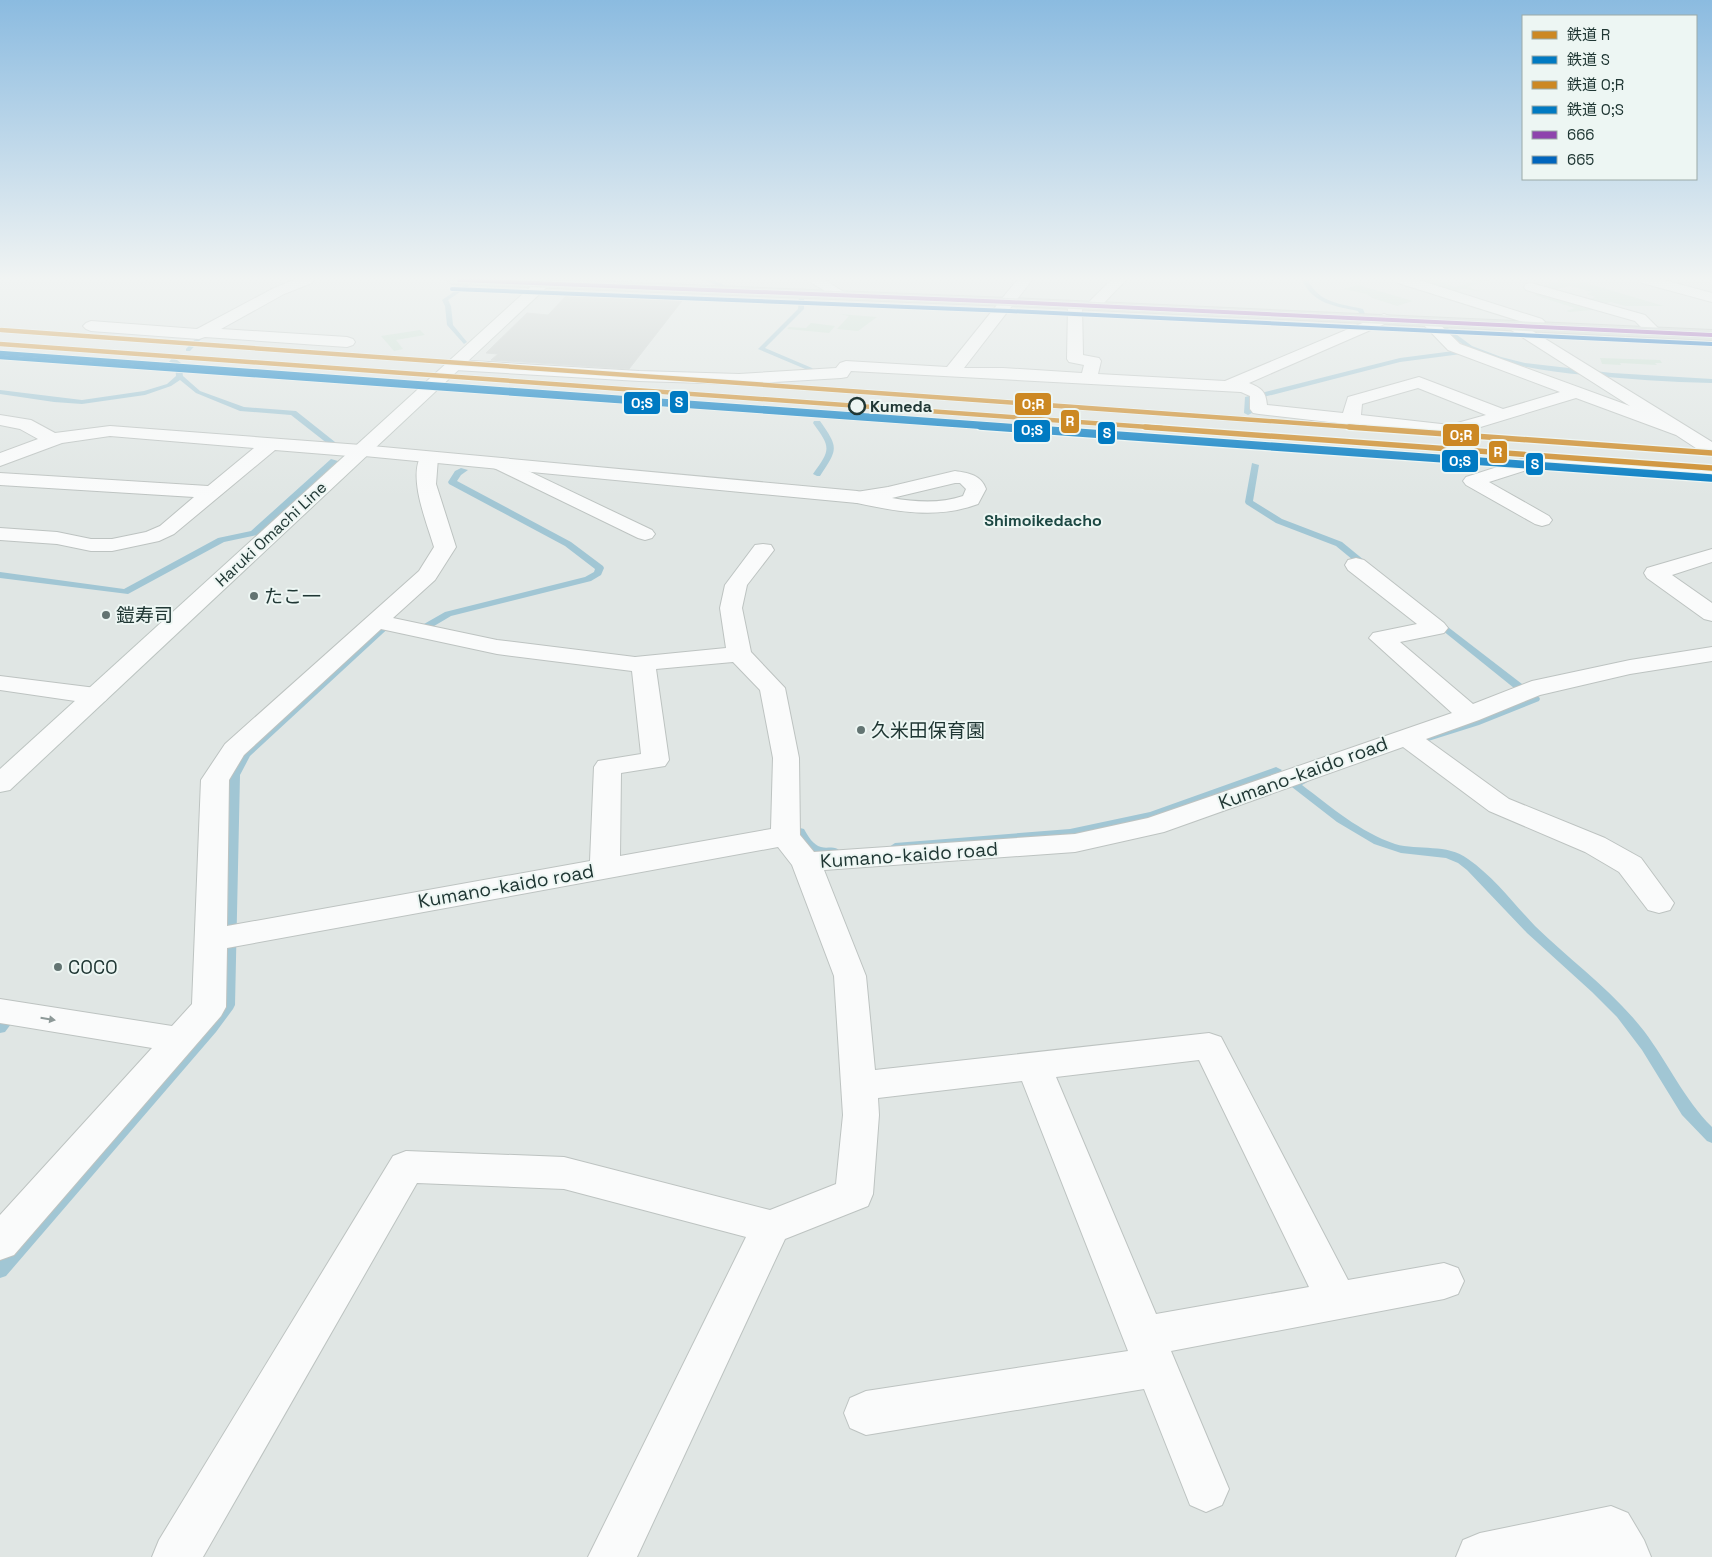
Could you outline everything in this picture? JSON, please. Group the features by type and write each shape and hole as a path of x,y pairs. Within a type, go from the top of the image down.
{"street":[{"name":"Haruki Omachi Line","path":"0,784 469,353"},
{"path":"952,372 968,353"},
{"path":"1075,353 1075,359 1093,361 1089,378"},
{"path":"1225,386 1304,353"},
{"path":"1469,353 1684,432"},
{"path":"1557,353 1712,450"},
{"path":"455,365 639,376 739,379 841,373 846,366 1244,387 1258,394 1259,409 1452,431 1575,393"},
{"path":"1351,419 1354,401 1419,382 1502,415"},
{"path":"0,420 25,424 53,440"},
{"path":"0,460 53,440 75,435 110,431 361,451 857,497 889,494 911,497"},
{"path":"0,534 57,538 92,545 112,546 152,537 167,530 270,444"},
{"path":"0,1243 209,1007 215,780 234,750 427,575 445,547 426,484 429,458"},
{"path":"1542,520 1473,482 1535,461 1712,475"},
{"path":"501,464 645,534"},
{"path":"0,479 212,492"},
{"path":"764,550 746,570 736,585 731,608 739,654 772,688 786,758 785,836"},
{"path":"1712,555 1655,573 1712,614"},
{"path":"1356,565 1436,628 1381,638 1470,715"},
{"path":"376,621 497,647 635,664 739,654"},
{"name":"Kumano-kaido road","path":"212,940 785,836 806,862 1075,843 1154,826 1470,715 1532,689 1630,667 1712,654"},
{"path":"605,868 608,767 655,760 643,663"},
{"path":"0,683 96,696"},
{"path":"1406,736 1499,806 1595,845 1630,865 1659,903"},
{"path":"176,1557 406,1166 564,1173 771,1227 854,1194 861,1114 850,976 806,862"},
{"path":"0,1011 180,1040"},
{"path":"858,1086 1209,1046 1337,1301"},
{"path":"1034,1066 1206,1489"},
{"path":"612,1557 771,1227"},
{"path":"866,1414 1150,1352 1337,1301 1444,1281"},
{"path":"1480,1557 1611,1530 1627,1557"}],"green space":[{"path":"1600,358 1660,360 1662,363 1655,363 1657,365 1602,364"}],"building":[{"path":"486,353 642,353 629,369 491,360 498,354"}],"waterway":[{"path":"770,353 810,369"},
{"path":"1248,413 1248,399 1400,360 1456,353"},
{"path":"1483,353 1499,359 1551,369 1662,379 1712,381"},
{"path":"173,359 172,362 178,363 180,377"},
{"path":"0,392 82,402 145,393 169,385 180,377"},
{"path":"180,377 198,392 243,409 293,413 331,442"},
{"path":"817,423 828,438 831,448 828,458 817,474"},
{"path":"0,575 125,592 221,540 254,533 334,461"},
{"path":"1255,465 1249,502 1279,521 1339,544 1367,567"},
{"path":"414,625 426,627 448,614 588,579 598,573 600,568 568,544 452,482 458,473 464,470"},
{"path":"1435,620 1518,686"},
{"path":"0,1271 211,1028 228,1005 234,775 246,754 391,621"},
{"path":"1422,740 1475,723 1535,699"},
{"path":"895,847 1070,833 1153,815 1276,770"},
{"path":"1305,780 1294,784 1341,820 1378,842 1401,849 1438,852 1455,856 1472,868 1490,884 1532,930 1622,1014 1647,1046 1687,1110 1712,1137"},
{"path":"800,832 814,849 834,851"},
{"path":"0,1028 7,1020"}],"rail line":[{"name":"S","path":"0,353 1711,477"},
{"name":"R","path":"120,353 1712,468"},
{"name":"O;R","path":"316,353 1712,453"},
{"name":"O;S","path":"0,357 1711,479"}],"place":[{"name":"Kumeda","path":"857,406"},
{"name":"たこ一","path":"254,596"},
{"name":"鎧寿司","path":"106,615"},
{"name":"久米田保育園","path":"861,730"},
{"name":"COCO","path":"58,967"}],"district":[{"name":"Shimoikedacho","path":"1043,520"}]}
